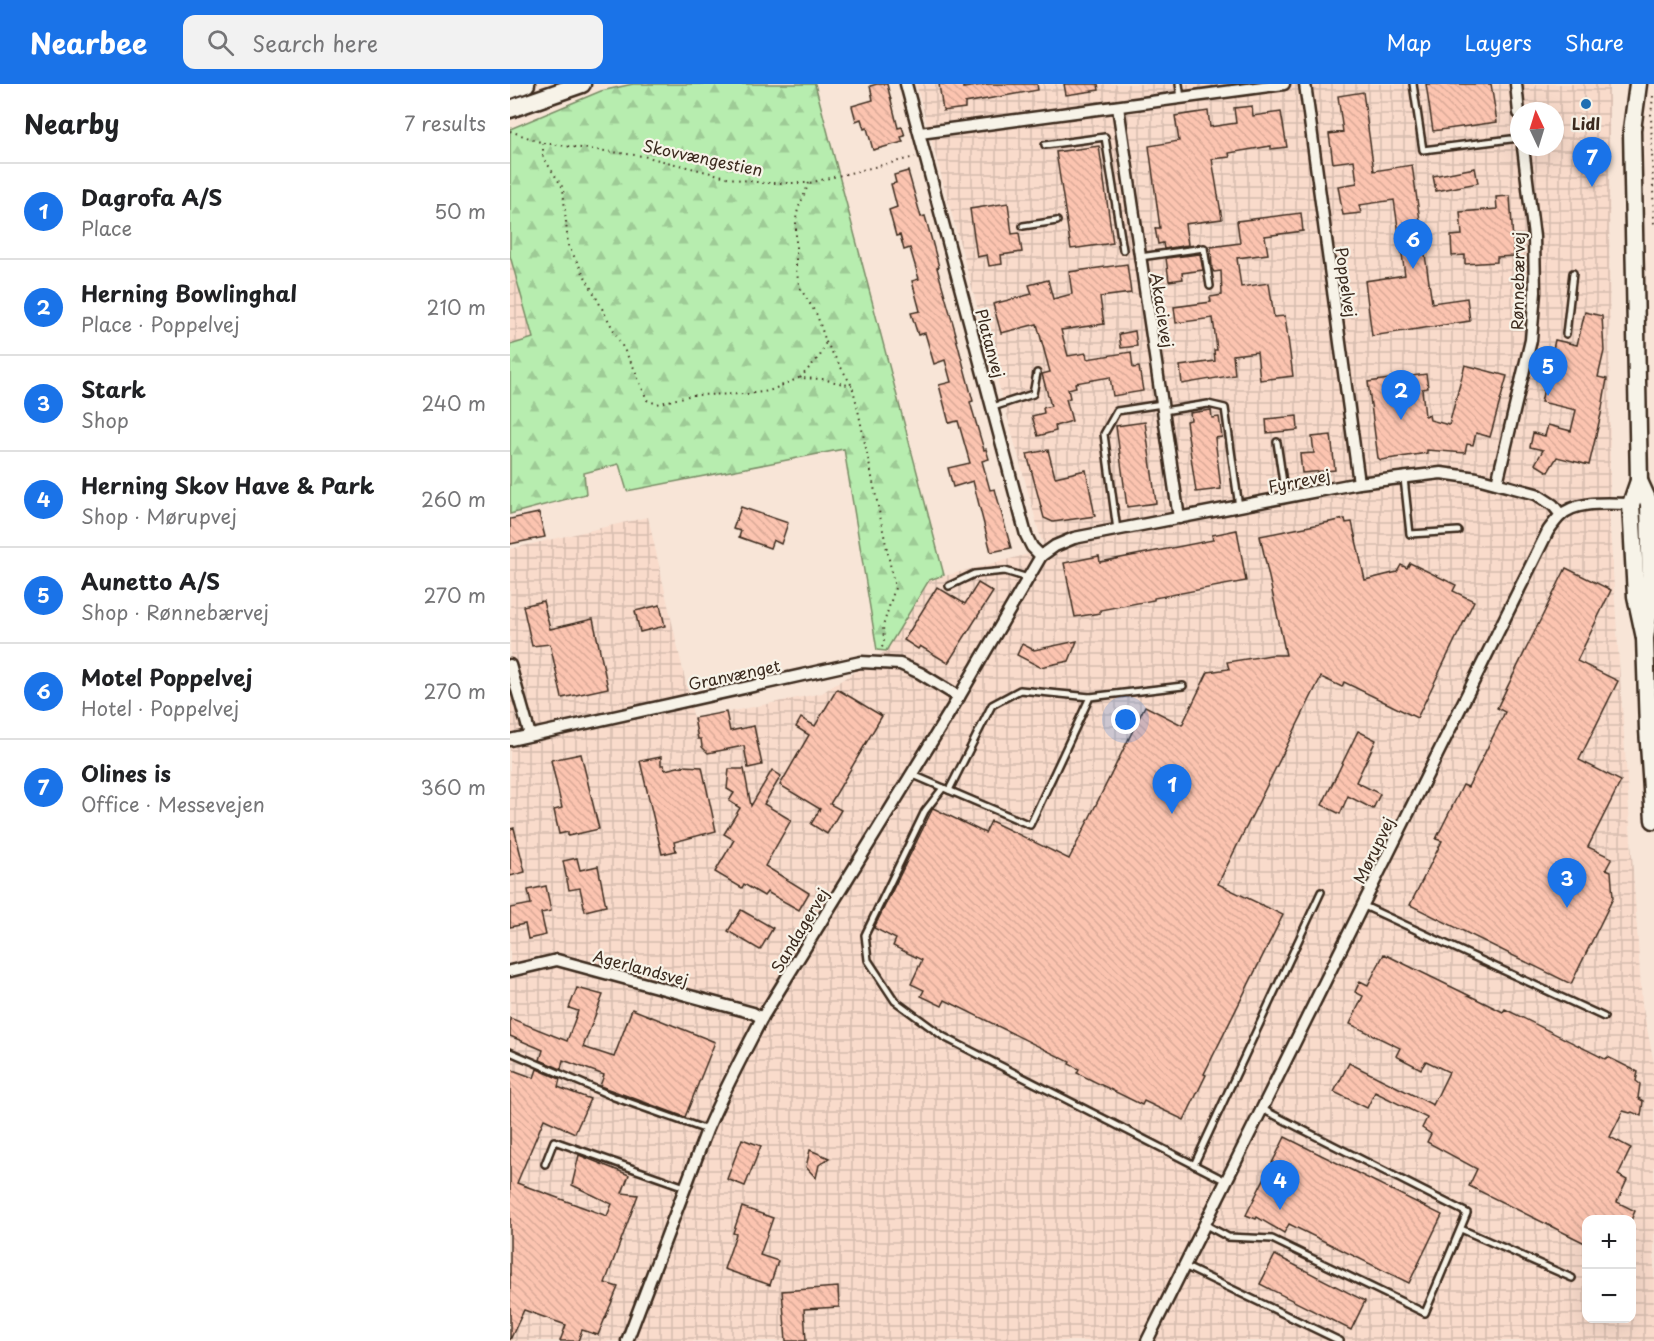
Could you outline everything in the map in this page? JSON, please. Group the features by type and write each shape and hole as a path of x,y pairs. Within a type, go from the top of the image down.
{"main road":[{"path":"510,90 526,84"},
{"path":"510,109 582,84"},
{"path":"1638,87 1632,130 1639,481 1631,504 1636,596 1645,638"},
{"path":"1639,481 1652,503 1651,596 1645,638 1654,820"},
{"path":"1631,504 1652,503"}],"street":[{"name":"Platanvej","path":"906,84 1026,535 1032,547 1041,556"},
{"path":"920,133 1180,98 1237,87 1284,84"},
{"name":"Poppelvej","path":"1305,84 1359,483"},
{"path":"1515,84 1517,102"},
{"name":"Akacievej","path":"1118,106 1179,518"},
{"name":"Rønnebærvej","path":"1497,483 1531,340 1535,292 1534,237 1524,156"},
{"name":"Fyrrevej","path":"1041,556 1074,537 1359,483 1441,473 1477,478 1536,494 1561,514"},
{"path":"1561,514 1575,508 1593,505 1631,504"},
{"name":"Mørupvej","path":"1147,1341 1548,531 1561,514"},
{"name":"Sandagervej","path":"627,1341 720,1098 762,1018 958,697 1041,556"},
{"name":"Granvænget","path":"510,740 861,662 877,661 900,664 920,673 958,697"},
{"path":"510,665 530,735"},
{"name":"Agerlandsvej","path":"510,971 556,960 753,1013 762,1018"}],"lane":[{"path":"1179,84 1180,98"},
{"path":"1413,84 1423,150 1510,139"},
{"path":"1045,145 1105,137 1123,249"},
{"path":"1023,226 1057,221"},
{"path":"1140,257 1204,248 1210,286"},
{"path":"1566,334 1573,273"},
{"path":"993,407 1033,394 1037,373"},
{"path":"1117,530 1104,434 1117,411 1208,404 1225,408 1239,507"},
{"path":"1277,442 1286,498"},
{"path":"1404,477 1410,534 1458,531"},
{"path":"949,586 974,574 1005,571 1028,578"},
{"path":"1183,686 1090,697 1020,690 992,705 946,789 924,811 865,935 868,960 895,1001 944,1037 1226,1181"},
{"path":"911,774 1030,825 1090,697"},
{"path":"1194,1165 1321,892"},
{"path":"1362,905 1604,1017"},
{"path":"510,1052 614,1097 707,1130"},
{"path":"1204,1224 1228,1237 1272,1239 1425,1313 1467,1213 1262,1109"},
{"path":"545,1164 554,1141 686,1187"},
{"path":"1461,1229 1572,1278"},
{"path":"1184,1266 1340,1341"}],"path":[{"path":"1638,87 1651,114 1654,225"},
{"name":"Skovvængestien","path":"510,131 543,143 643,156 735,179 764,183 809,183 926,154"},
{"path":"543,143 543,157 563,188 568,245 634,368 647,400 657,404 692,396 769,391 799,378 815,362 826,342"},
{"path":"809,183 796,219 796,270 800,288 818,315 826,342 852,386 895,588 883,626 884,642 877,661"},
{"path":"799,378 852,386"}],"shaded area":[{"path":"916,84 1609,84 1610,528 1642,1004 1654,1063 1654,1341 510,1341 510,549 648,517 694,719 822,693 886,651 929,580 1044,550"},
{"path":"510,256 533,338 510,345"}],"green space":[{"path":"633,84 815,84 944,575 929,580 886,651 877,650 844,449 627,491 619,464 584,473 586,494 510,514 510,345 533,338 510,256 510,129 601,91"}],"building":[{"path":"887,84 898,128 902,127 905,136 901,137 903,142 873,150 867,128 864,129 861,119 856,121 852,106 873,100 870,86"},
{"path":"939,84 963,84 963,88 988,84 1037,84 1038,90 965,103 965,108 943,111"},
{"path":"1064,84 1098,84 1099,90 1066,95"},
{"path":"1426,84 1491,84 1497,122 1433,131"},
{"path":"1363,92 1374,171 1412,165 1432,303 1467,298 1470,321 1372,336 1365,281 1405,275 1394,200 1359,205 1361,213 1343,215 1338,186 1357,183 1354,160 1333,163 1329,134 1343,132 1338,96"},
{"path":"1252,106 1253,116 1281,112 1287,147 1271,149 1271,146 1229,153 1230,157 1212,159 1222,219 1185,224 1188,245 1164,249 1163,243 1158,244 1155,228 1160,228 1149,146 1179,141 1175,116 1208,111 1210,127 1236,123 1234,108"},
{"path":"1099,146 1113,243 1071,249 1056,152"},
{"path":"1475,168 1478,183 1436,191 1433,176"},
{"path":"908,171 921,217 925,216 973,401 970,402 984,450 986,449 989,459 982,461 990,490 995,489 1011,548 991,552 973,481 953,487 948,468 970,463 958,421 949,423 939,385 951,382 945,360 934,364 925,333 918,335 911,313 920,311 912,281 919,279 910,248 904,250 900,235 896,236 889,210 897,207 891,184 896,183 894,175"},
{"path":"1510,196 1514,256 1497,257 1497,262 1465,264 1465,255 1452,256 1451,236 1462,235 1460,212 1497,209 1496,197"},
{"path":"1008,203 1012,234 1019,233 1022,252 1001,255 1002,264 989,266 987,255 977,257 970,209"},
{"path":"1301,213 1303,231 1265,236 1268,254 1237,258 1241,287 1269,283 1274,317 1285,316 1293,376 1260,380 1257,352 1233,355 1235,375 1182,384 1180,366 1215,361 1214,350 1217,350 1213,318 1176,323 1174,307 1211,302 1210,297 1222,295 1221,271 1214,272 1212,269 1211,247 1240,243 1237,221"},
{"path":"1200,254 1203,270 1182,273 1183,279 1169,281 1166,258"},
{"path":"1127,264 1131,293 1100,297 1104,324 1061,330 1068,356 1086,353 1087,359 1131,352 1133,368 1139,367 1143,391 1113,396 1110,377 1075,383 1076,387 1068,389 1070,398 1066,399 1072,421 1055,426 1056,431 1038,436 1032,416 1044,413 1043,408 1051,406 1042,374 1050,372 1037,324 1001,333 993,304 1032,294 1029,285 1048,280 1053,299 1072,294 1069,272"},
{"path":"1585,312 1602,316 1604,351 1598,377 1607,379 1601,414 1589,465 1557,457 1548,472 1535,464 1543,450 1530,447 1533,433 1545,436 1548,425 1571,431 1576,410 1541,402 1555,340 1577,345"},
{"path":"1135,331 1137,346 1121,348 1119,334"},
{"path":"1465,365 1507,376 1490,437 1476,433 1473,445 1467,444 1465,453 1427,450 1427,453 1381,460 1378,458 1368,382 1426,374 1428,388 1422,389 1425,416 1429,415 1430,420 1449,425"},
{"path":"1211,410 1212,418 1219,417 1222,437 1215,438 1221,489 1196,492 1186,421 1191,420 1190,413"},
{"path":"1297,416 1298,430 1267,433 1266,419"},
{"path":"1145,422 1156,503 1127,507 1116,426"},
{"path":"1331,435 1335,470 1302,473 1300,454 1314,453 1312,437"},
{"path":"1048,450 1055,477 1086,470 1095,516 1053,522 1044,518 1027,454"},
{"path":"741,507 788,523 781,544 773,540 770,548 739,537 741,531 733,529"},
{"path":"539,513 545,537 510,544 510,519"},
{"path":"1345,519 1346,523 1352,522 1365,580 1397,572 1401,565 1407,568 1410,563 1456,585 1453,591 1474,601 1417,718 1344,682 1342,687 1321,677 1218,884 1283,915 1204,1074 1206,1075 1184,1120 1144,1101 1142,1105 1077,1073 1079,1069 1069,1064 1070,1062 945,1000 942,1006 921,996 924,990 911,984 922,960 893,946 896,939 874,928 933,808 985,833 991,821 1069,859 1145,706 1182,725 1208,672 1229,669 1227,662 1286,655 1260,536"},
{"path":"1237,530 1246,581 1154,598 1154,600 1100,610 1100,613 1075,617 1064,563 1099,556 1100,562 1213,540 1212,535"},
{"path":"1566,568 1611,590 1577,661 1618,681 1579,760 1621,781 1588,847 1612,858 1606,869 1611,871 1613,898 1571,984 1410,905 1442,841 1436,839 1463,785 1468,787 1505,712 1497,708"},
{"path":"978,583 993,592 948,663 920,646 918,649 904,640 937,587 965,604"},
{"path":"543,601 550,629 593,619 608,688 562,698 550,644 532,646 523,606"},
{"path":"660,605 665,626 640,632 635,611"},
{"path":"1077,641 1069,661 1040,667 1017,655 1022,644 1034,650"},
{"path":"837,689 882,716 830,804 841,810 827,834 811,824 820,809 780,785 809,735 796,727 801,718 815,726"},
{"path":"726,712 730,731 754,726 762,765 748,768 744,746 708,753 702,747 694,718"},
{"path":"1358,731 1376,740 1356,782 1380,794 1373,809 1348,796 1340,814 1322,805"},
{"path":"581,754 599,829 568,836 568,832 559,834 554,810 562,808 551,760"},
{"path":"661,757 661,765 664,765 665,770 682,766 702,767 716,831 674,842 676,851 662,854 640,761"},
{"path":"729,769 744,769 751,806 772,770 781,776 764,804 791,820 765,866 809,893 799,910 767,892 764,896 744,884 742,888 715,872 734,840 724,834 740,808 729,801 734,793 727,789"},
{"path":"514,828 525,872 510,876 510,829"},
{"path":"577,858 580,870 598,866 606,906 585,911 580,888 569,890 563,861"},
{"path":"546,886 551,911 541,913 546,935 528,939 525,924 510,927 510,908 531,904 528,890"},
{"path":"741,910 773,928 760,950 728,931"},
{"path":"1384,954 1503,1012 1505,1009 1605,1059 1608,1057 1638,1072 1636,1081 1640,1084 1638,1098 1643,1101 1641,1116 1623,1111 1610,1137 1631,1148 1618,1175 1627,1180 1617,1202 1635,1211 1633,1215 1582,1215 1582,1242 1469,1186 1477,1169 1427,1142 1431,1134 1422,1128 1427,1118 1375,1092 1367,1108 1334,1092 1349,1063 1433,1105 1449,1072 1426,1061 1421,1069 1396,1056 1400,1048 1350,1024 1363,996 1355,992 1360,981 1368,985"},
{"path":"577,988 603,995 583,1047 614,1057 632,1009 715,1042 685,1117 600,1086 604,1075 563,1060 561,1069 540,1060 543,1050 510,1036 510,1018 567,1041 578,1011 569,1008"},
{"path":"510,1069 534,1078 537,1069 560,1079 558,1087 590,1099 575,1133 544,1119 517,1183 607,1216 612,1204 572,1185 579,1155 629,1175 622,1193 638,1195 605,1283 618,1287 598,1335 582,1330 578,1341 560,1341 566,1325 524,1310 510,1340"},
{"path":"1285,1137 1442,1215 1409,1283 1289,1224 1284,1233 1257,1217 1256,1219 1246,1215"},
{"path":"742,1139 761,1146 745,1186 727,1179"},
{"path":"810,1150 829,1158 819,1165 816,1178 806,1167"},
{"path":"742,1207 773,1218 760,1255 778,1261 770,1285 724,1269"},
{"path":"1275,1255 1365,1301 1351,1330 1260,1284"},
{"path":"838,1287 839,1307 804,1309 806,1341 786,1341 782,1291"}],"place":[{"name":"Lidl","path":"1586,104"},
{"name":"Olines is","path":"1592,187"},
{"name":"Motel Poppelvej","path":"1413,269"},
{"name":"Aunetto A/S","path":"1548,396"},
{"name":"Herning Bowlinghal","path":"1401,420"},
{"name":"Dagrofa A/S","path":"1172,814"},
{"name":"Stark","path":"1567,908"},
{"name":"Herning Skov Have & Park","path":"1280,1210"}]}
